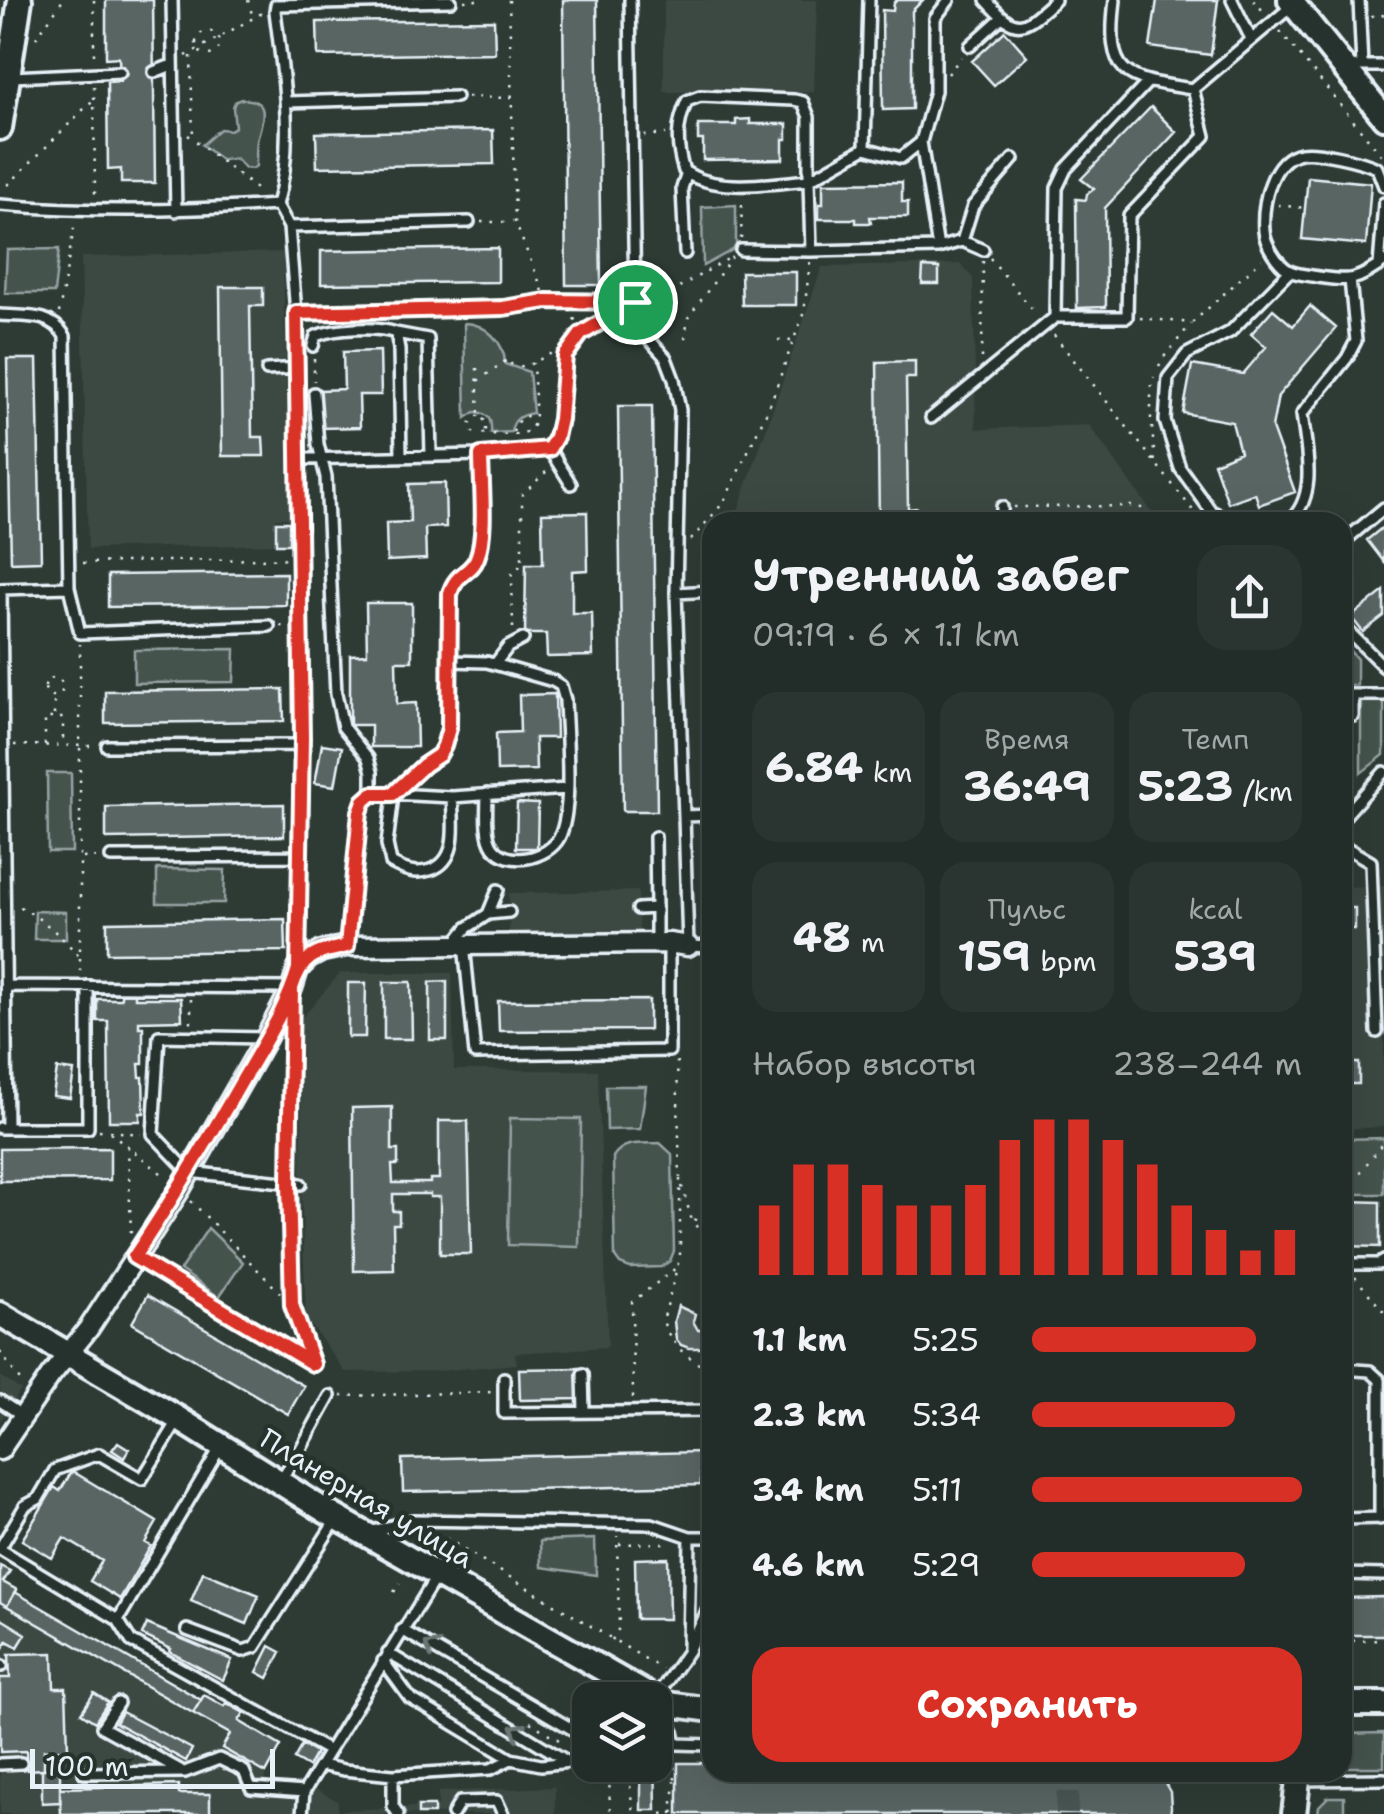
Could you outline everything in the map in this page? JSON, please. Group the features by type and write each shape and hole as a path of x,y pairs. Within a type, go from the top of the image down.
{"main road":[{"path":"0,128 20,0"},
{"path":"1292,2 1352,67 1384,117"},
{"name":"Планерная улица","path":"0,1314 616,1682"},
{"name":"Планерная улица","path":"672,1703 702,1708"},
{"path":"1352,1704 1384,1704"},
{"path":"1293,1814 1298,1782"}],"street":[{"path":"0,1450 89,1328 180,1189 266,1038 298,969 308,958 347,946 671,944"}],"lane":[{"path":"172,0 176,211"},
{"path":"509,912 488,914 466,928 459,944 475,1054 669,1051 671,944 684,816 676,592 680,410 666,358 648,338 636,307 630,0"},
{"path":"865,148 869,0"},
{"path":"938,248 920,142 935,92 935,18 949,0"},
{"path":"986,0 1001,18 1014,25 1027,24 1055,0"},
{"path":"1115,0 1111,33 1115,57 1125,71 1147,82 1193,89 1292,2"},
{"path":"1232,0 1251,39"},
{"path":"1359,0 1352,67 1384,66"},
{"path":"301,528 296,313 289,226 278,206 284,180 286,102 276,5 451,1"},
{"path":"970,46 1001,18"},
{"path":"154,72 172,65"},
{"path":"9,77 120,72"},
{"path":"1056,317 1056,188 1066,169 1147,82"},
{"path":"931,418 1056,317 1128,317 1128,216 1204,136 1193,89"},
{"path":"685,253 682,188 687,173 680,157 679,119 686,101 700,96 802,102 809,117 811,251"},
{"path":"286,102 456,97"},
{"path":"687,173 704,180 742,185 809,180 865,148 901,158 920,142"},
{"path":"1384,186 1377,168 1358,159 1300,152 1281,164 1269,182 1264,234 1271,251 1289,272 1344,281 1365,276 1381,264 1384,203"},
{"path":"962,242 974,206 1014,159"},
{"path":"0,206 176,211 278,206"},
{"path":"289,226 470,222"},
{"path":"741,250 938,248 962,242 983,250"},
{"path":"1211,512 1180,468 1165,421 1168,378 1187,354 1230,332 1289,272"},
{"path":"1298,512 1307,492 1308,455 1302,414 1356,341 1350,279"},
{"path":"0,316 46,318 57,324 65,336 69,588 80,633 269,626"},
{"path":"313,346 316,336 328,331 386,329 428,339 431,455"},
{"path":"396,333 401,456"},
{"path":"549,449 560,419 567,354"},
{"path":"267,370 298,368"},
{"path":"314,392 318,444 326,477 336,694 344,727 368,758 372,794"},
{"path":"298,459 481,455 549,449"},
{"path":"549,449 571,484"},
{"path":"452,798 453,836 444,863 416,873 391,863 387,844 393,794 439,755 449,728 450,594 453,582 478,557 481,455"},
{"path":"1352,535 1384,508"},
{"path":"69,588 1,589 4,1128 88,1128 84,986"},
{"path":"676,592 702,591"},
{"path":"1352,635 1384,667"},
{"path":"494,664 523,639"},
{"path":"450,661 494,664 553,681 561,686 565,700 566,808 560,836 548,852 529,859 505,855 494,848 488,834 487,794"},
{"path":"1352,695 1384,694"},
{"path":"1352,712 1353,716"},
{"path":"108,746 301,745 298,969"},
{"path":"1352,808 1384,772"},
{"path":"347,946 360,812 372,794 452,798 567,789"},
{"path":"684,816 702,815"},
{"path":"655,837 656,908 671,944"},
{"path":"1352,851 1371,862 1377,1032"},
{"path":"111,857 300,856"},
{"path":"488,914 498,890"},
{"path":"638,909 656,908"},
{"path":"671,944 702,946"},
{"path":"6,986 292,988"},
{"path":"266,1038 159,1036 153,1134 189,1172 301,1184"},
{"path":"133,1260 313,1364"},
{"path":"1352,1264 1384,1261"},
{"path":"1352,1370 1370,1371 1380,1380 1382,1518 1352,1519"},
{"path":"583,1374 584,1412"},
{"path":"504,1378 504,1413 702,1410"},
{"path":"280,1482 330,1396"},
{"path":"0,1401 24,1416"},
{"path":"180,1419 142,1479 99,1454 55,1470 38,1499 25,1506 0,1548 118,1620 131,1641 329,1750"},
{"path":"118,1620 222,1446"},
{"path":"187,1630 243,1651 256,1647 337,1518"},
{"path":"364,1533 413,1520 652,1524 690,1540 702,1538"},
{"path":"688,1650 690,1540"},
{"path":"1352,1574 1384,1575"},
{"path":"302,1814 304,1792 437,1575"},
{"path":"669,1682 702,1621"},
{"path":"386,1657 410,1698 510,1759 541,1765 570,1762 579,1752 583,1742 576,1732 402,1630"},
{"path":"386,1657 570,1762"},
{"path":"118,1703 102,1727 185,1772"},
{"path":"672,1733 676,1744 702,1745"},
{"path":"84,1773 185,1772 219,1759 244,1772 251,1788 304,1792"},
{"path":"320,1765 392,1775 491,1769 510,1759"},
{"path":"0,1764 21,1763"},
{"path":"392,1775 392,1806 398,1814"},
{"path":"1352,1778 1384,1779"},
{"path":"453,1814 460,1802 498,1802 503,1814"}],"path":[{"path":"35,39 63,0"},
{"path":"94,0 95,210"},
{"path":"248,0 253,18"},
{"path":"510,0 515,222 546,301"},
{"path":"1253,0 1384,158"},
{"path":"172,65 276,5"},
{"path":"211,31 219,38 220,47 214,54 204,56 197,50 196,40 202,32 211,31"},
{"path":"935,92 970,46"},
{"path":"191,53 193,140"},
{"path":"456,97 513,98"},
{"path":"8,185 94,100"},
{"path":"174,122 278,206"},
{"path":"632,136 678,133"},
{"path":"741,250 742,185"},
{"path":"1266,204 1305,208"},
{"path":"57,324 77,211"},
{"path":"470,222 515,222"},
{"path":"983,250 1195,512"},
{"path":"982,377 983,250"},
{"path":"715,512 724,502 769,406 804,312 811,251"},
{"path":"1128,317 1192,323 1271,251"},
{"path":"478,381 508,359 511,364 525,367 553,353 567,354 581,334 733,256 688,318 684,339"},
{"path":"296,313 503,308 546,301 636,307"},
{"path":"560,301 572,314 581,334"},
{"path":"778,340 793,341"},
{"path":"313,346 314,392"},
{"path":"479,415 471,422 474,432 513,434 532,428 532,363"},
{"path":"477,368 479,415 486,422 486,434"},
{"path":"768,382 778,382"},
{"path":"513,434 519,419 535,416"},
{"path":"513,645 512,574 522,564 522,495 556,461"},
{"path":"1002,508 1135,506 1146,512"},
{"path":"677,556 702,527"},
{"path":"301,528 301,745"},
{"path":"68,564 301,558"},
{"path":"269,626 301,625"},
{"path":"80,633 80,957 84,986"},
{"path":"54,697 54,718"},
{"path":"44,745 45,718 63,718 63,745"},
{"path":"3,744 108,746"},
{"path":"81,858 111,857"},
{"path":"5,899 34,915 80,957"},
{"path":"191,987 191,1036"},
{"path":"292,1027 292,1305 313,1364"},
{"path":"669,1051 678,1062 680,1256 663,1321 679,1349 702,1366"},
{"path":"88,1128 153,1134"},
{"path":"110,1132 180,1189 292,1305"},
{"path":"1352,1178 1384,1141"},
{"path":"128,1145 133,1260"},
{"path":"680,1179 692,1221 702,1234"},
{"path":"692,1221 702,1219"},
{"path":"634,1411 632,1302 677,1266"},
{"path":"1352,1274 1384,1312"},
{"path":"0,1352 29,1393"},
{"path":"330,1396 504,1391"},
{"path":"413,1520 672,1674"},
{"path":"612,1640 620,1628 617,1524"},
{"path":"618,1544 690,1540"},
{"path":"394,1592 400,1583"},
{"path":"1352,1641 1384,1640"},
{"path":"662,1814 674,1813 676,1744"},
{"path":"609,1782 610,1814"},
{"path":"630,1782 633,1814"}],"shaded area":[{"path":"664,0 817,0 814,92 664,92"},
{"path":"241,99 262,107 253,169 245,168 236,159 221,160 202,145 220,129 235,127 233,107"},
{"path":"736,205 736,248 703,266 702,207"},
{"path":"59,249 54,293 5,293 7,250"},
{"path":"283,252 289,518 276,518 276,544 88,549 81,257"},
{"path":"960,264 973,278 976,429 1089,425 1152,512 737,512 822,267"},
{"path":"464,323 479,326 492,335 502,348 505,364 529,372 533,413 518,418 511,432 491,433 489,418 484,414 475,412 466,418"},
{"path":"235,649 234,682 134,683 134,650"},
{"path":"1352,653 1357,659 1357,685 1352,685"},
{"path":"1361,699 1384,700 1384,755 1361,773"},
{"path":"47,773 71,773 72,852 48,852"},
{"path":"157,869 225,870 224,903 157,903"},
{"path":"1384,886 1384,1127 1352,1129 1352,887"},
{"path":"638,891 639,932 509,934 509,893"},
{"path":"35,911 66,912 66,939 34,939"},
{"path":"340,973 452,973 454,1070 598,1070 608,1347 515,1353 517,1364 436,1371 345,1372 306,1318 301,1184 302,1018"},
{"path":"606,1086 646,1086 640,1129 607,1130"},
{"path":"510,1118 581,1119 579,1247 508,1245"},
{"path":"1384,1138 1384,1194 1352,1194 1352,1139"},
{"path":"660,1143 672,1154 674,1251 670,1261 661,1267 630,1268 615,1257 613,1157 628,1145"},
{"path":"208,1228 243,1262 219,1297 180,1270"},
{"path":"0,1376 21,1390 0,1421"},
{"path":"595,1539 596,1575 541,1567 540,1541"},
{"path":"0,1602 230,1734 266,1773 266,1784 308,1785 338,1801 338,1814 0,1814","holes":["59,1769 60,1802 43,1802 42,1770"]},
{"path":"1384,1733 1384,1767 1352,1767 1352,1734"},
{"path":"555,1787 555,1814 343,1814 343,1810 438,1806 438,1792"},
{"path":"1328,1797 1344,1797 1344,1814 1318,1814 1319,1806"}],"building":[{"path":"106,0 153,0 155,183 121,183 121,169 108,170 107,82 120,81 119,57 106,58"},
{"path":"563,0 597,0 601,285 566,285"},
{"path":"897,0 923,0 912,11 912,109 883,110 882,10 893,11"},
{"path":"1157,0 1218,0 1211,55 1150,47"},
{"path":"494,20 495,53 318,56 317,22"},
{"path":"1005,31 1027,56 994,85 972,61"},
{"path":"1151,107 1176,132 1105,208 1106,307 1077,308 1076,199 1086,200 1094,189 1081,179"},
{"path":"750,119 750,124 787,124 783,159 703,160 698,125 736,125 736,120"},
{"path":"493,130 494,164 317,167 316,133"},
{"path":"1308,177 1371,183 1366,245 1302,239"},
{"path":"902,182 902,202 908,202 908,217 870,217 871,223 819,219 823,183"},
{"path":"498,248 498,282 321,284 321,251"},
{"path":"923,267 939,268 939,284 922,284"},
{"path":"741,272 796,272 796,305 742,305"},
{"path":"220,287 263,287 263,306 250,306 252,437 263,437 264,456 222,456"},
{"path":"1310,306 1336,328 1278,396 1272,428 1295,492 1259,505 1255,493 1228,503 1214,463 1240,452 1232,422 1183,413 1192,365 1243,374 1266,347 1251,334 1273,309 1293,326"},
{"path":"380,351 381,395 359,395 360,427 321,428 320,390 344,389 343,352"},
{"path":"7,359 37,359 41,561 11,562"},
{"path":"915,361 915,378 906,378 908,509 917,508 917,512 879,512 877,362"},
{"path":"618,406 652,406 657,811 623,811"},
{"path":"445,483 446,527 425,528 426,559 387,561 386,523 410,522 409,484"},
{"path":"587,512 588,570 572,571 572,613 592,613 593,656 547,657 546,634 525,634 526,564 543,564 542,513"},
{"path":"276,522 289,522 289,544 276,544"},
{"path":"1384,528 1384,562 1367,540"},
{"path":"286,573 286,605 108,607 108,575"},
{"path":"1384,591 1384,616 1363,632 1352,616"},
{"path":"366,603 412,603 412,661 396,661 397,704 416,703 417,747 371,747 371,725 350,725 350,655 367,654"},
{"path":"283,689 284,721 105,723 105,691"},
{"path":"555,694 556,738 535,738 536,770 497,771 496,733 520,732 519,695"},
{"path":"322,744 342,747 335,786 315,783"},
{"path":"517,803 538,804 537,848 516,848"},
{"path":"284,804 284,836 106,839 106,807"},
{"path":"1352,908 1355,908 1352,929"},
{"path":"285,919 286,951 107,953 107,922"},
{"path":"447,981 447,1040 430,1040 430,982"},
{"path":"384,982 411,982 412,1039 384,1039"},
{"path":"348,983 366,983 365,1037 348,1037"},
{"path":"121,993 135,993 135,998 181,998 182,1020 139,1021 139,1027 143,1027 143,1064 139,1064 144,1113 140,1113 140,1121 109,1121 108,1021 97,1021 97,999 121,999"},
{"path":"649,1000 649,1030 499,1031 498,1001"},
{"path":"1352,1063 1359,1063 1359,1084 1352,1084"},
{"path":"57,1069 74,1071 70,1098 53,1096"},
{"path":"392,1107 392,1150 398,1150 398,1165 392,1165 393,1183 430,1183 430,1179 439,1179 439,1121 468,1121 471,1254 440,1254 440,1197 393,1194 393,1211 399,1211 399,1224 393,1224 394,1270 354,1271 352,1108"},
{"path":"110,1148 110,1180 0,1181 0,1149"},
{"path":"1352,1201 1380,1202 1380,1247 1352,1246"},
{"path":"148,1295 304,1386 288,1414 132,1323"},
{"path":"678,1306 695,1314 693,1321 702,1330 702,1348 681,1345 676,1339 674,1321"},
{"path":"580,1368 580,1399 520,1400 519,1369"},
{"path":"118,1442 129,1449 124,1458 112,1450"},
{"path":"700,1452 701,1485 403,1492 402,1459"},
{"path":"72,1471 157,1522 145,1543 151,1546 120,1599 90,1581 102,1561 64,1538 52,1558 22,1540 54,1487 60,1491"},
{"path":"668,1558 669,1619 636,1619 635,1559"},
{"path":"0,1566 10,1571 3,1582 17,1590 7,1606 0,1602"},
{"path":"203,1572 259,1595 247,1624 191,1601"},
{"path":"15,1592 201,1700 193,1713 7,1606"},
{"path":"1384,1597 1384,1635 1352,1635 1352,1598"},
{"path":"0,1618 26,1634 18,1647 7,1641 0,1653"},
{"path":"147,1624 232,1660 223,1680 142,1635"},
{"path":"270,1646 281,1652 268,1678 257,1672"},
{"path":"53,1653 54,1688 66,1688 68,1749 44,1750 44,1769 27,1770 26,1751 0,1752 0,1678 10,1678 9,1654"},
{"path":"94,1693 108,1702 95,1722 81,1713"},
{"path":"204,1695 244,1713 239,1721 281,1746 266,1773 222,1748 230,1734 193,1713"},
{"path":"122,1712 192,1749 186,1761 116,1723"},
{"path":"302,1745 316,1753 308,1767 294,1759"},
{"path":"678,1763 702,1763 702,1782 1164,1782 1171,1808 1170,1814 678,1814"},
{"path":"42,1769 60,1769 60,1802 42,1803"},
{"path":"641,1782 656,1782 656,1810 641,1810"},
{"path":"179,1785 179,1794 210,1794 210,1814 61,1814 60,1788"},
{"path":"418,1806 434,1806 434,1814 418,1814"}],"tunnel":[{"path":"1067,1814 1068,1782"}],"route":[{"path":"635,302 546,301 503,308 296,313 302,738 298,969 266,1038 180,1189 134,1257 313,1364 292,1305 292,988 298,969 308,958 347,946 364,801 372,794 393,794 439,755 444,746 449,728 450,594 453,582 478,557 481,455 549,449 560,419 565,356 581,334 635,302"}]}
